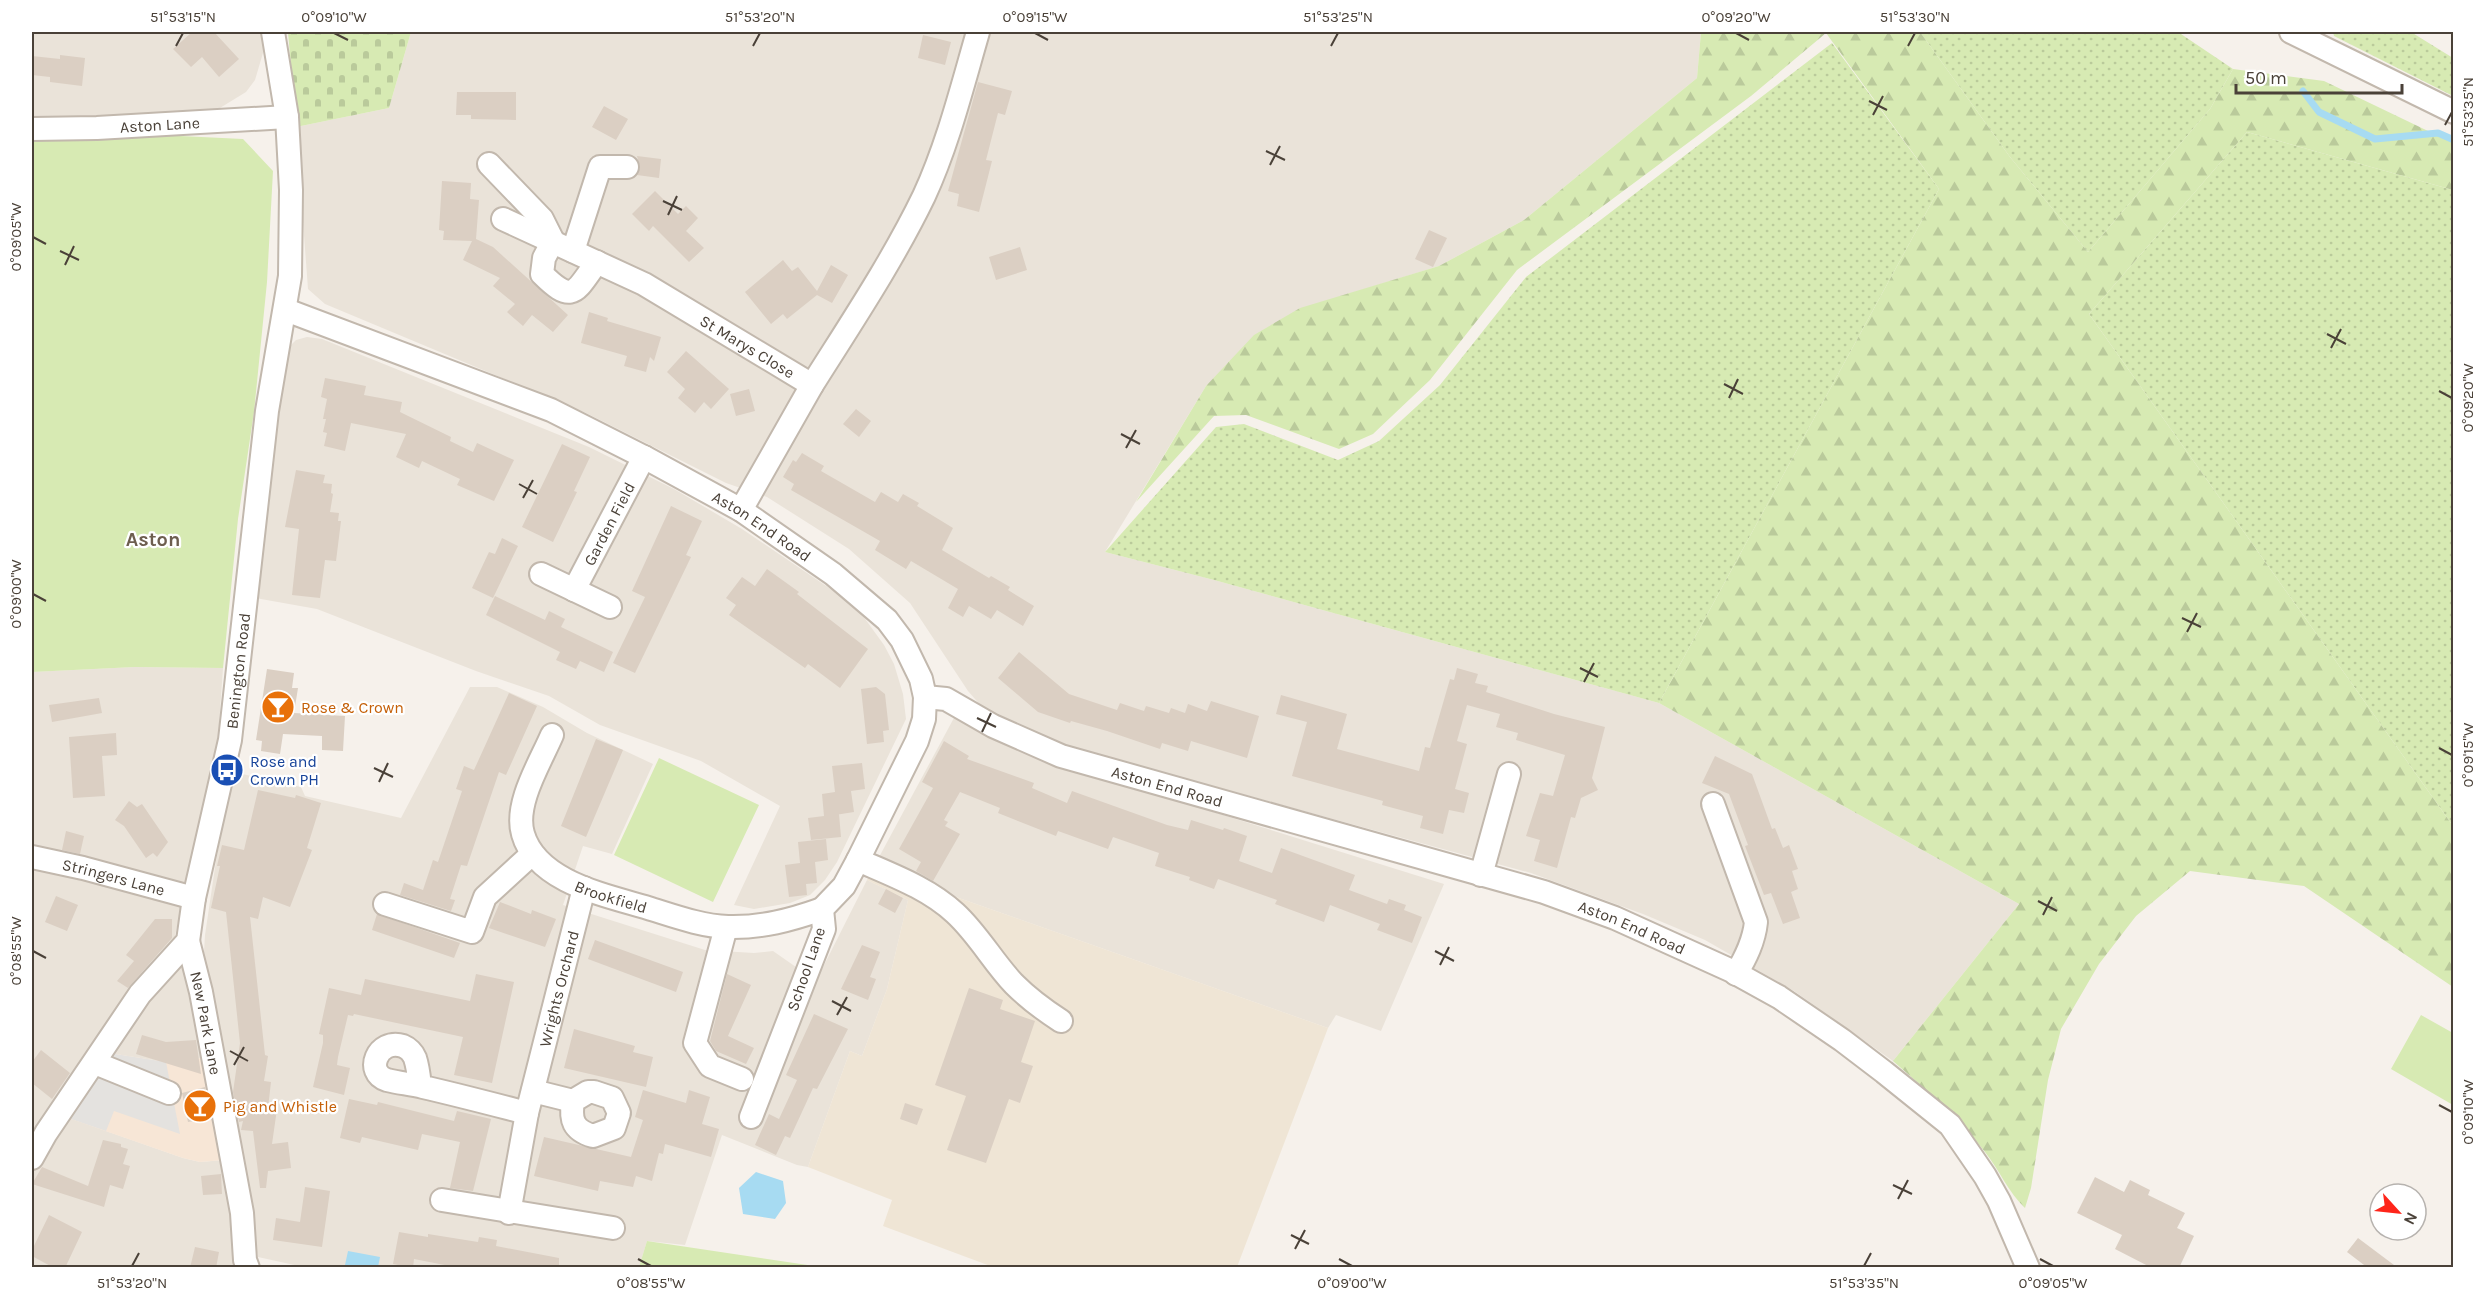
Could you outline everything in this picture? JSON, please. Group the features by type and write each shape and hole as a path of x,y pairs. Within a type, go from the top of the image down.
{"street":[{"name":"Benington Road","path":"188,941 194,898 230,740 267,411 290,276 291,190 287,117 273,32"},
{"path":"812,385 886,266 923,197 944,148 978,32"},
{"path":"2291,32 2454,112"},
{"name":"Aston Lane","path":"32,129 97,128 287,117"},
{"path":"489,164 542,219 563,246"},
{"path":"597,262 578,288 572,292 563,292 542,274 544,258 563,246 600,167 627,166"},
{"name":"St Marys Close","path":"503,219 644,284 812,385 741,510"},
{"name":"Aston End Road","path":"286,310 551,410 741,510 833,574 888,620 902,640 921,679 926,697 946,699 993,726 1061,756 1544,892 1615,918 1737,974 1779,997 1842,1040 1950,1125 1999,1201 2028,1268"},
{"name":"Garden Field","path":"573,590 644,457"},
{"path":"541,574 610,607"},
{"name":"School Lane","path":"751,1117 824,929 822,909 844,886 917,741 926,711 926,697"},
{"path":"384,904 472,932 485,897 532,854 523,836 520,815 552,735"},
{"path":"1481,874 1509,774"},
{"path":"1713,804 1756,922 1750,948 1737,974"},
{"name":"Brookfield","path":"532,854 554,872 584,888 698,922 726,927 770,925 822,909"},
{"name":"Stringers Lane","path":"32,857 83,868 194,898"},
{"path":"858,860 927,892 940,901 957,915 1013,983 1036,1005 1061,1021"},
{"name":"Wrights Orchard","path":"509,1213 527,1113 584,888"},
{"path":"726,927 695,1043 710,1066 742,1079"},
{"path":"32,1158 46,1133 140,994 188,941"},
{"name":"New Park Lane","path":"188,941 201,992 242,1213 245,1260 248,1268"},
{"path":"94,1063 169,1093"},
{"path":"420,1086 527,1113"},
{"path":"533,1091 573,1101"},
{"path":"442,1200 509,1213 613,1228"}],"shaded area":[{"path":"32,32 262,32 265,46 255,80 246,92 215,111 32,125"},
{"path":"411,32 1701,32 1697,78 1524,220 1439,266 1310,306 1206,386 1105,552 1659,703 2019,904 1893,1061 1794,991 1705,940 1643,914 1531,873 1081,750 1034,735 999,719 982,707 968,691 910,603 849,549 767,497 726,483 586,413 325,304 308,289 296,127 389,108"},
{"path":"307,337 322,339 589,447 674,489 742,529 838,594 863,616 884,645 894,664 903,694 906,719 837,862 825,880 810,895 790,903 754,909 734,905 780,806 701,761 600,725 549,696 476,671 317,609 250,597 275,413 291,345 296,340"},
{"path":"135,667 223,668 216,769 192,855 175,936 189,980 201,1040 201,1058 166,1062 109,1053 52,1112 183,1158 200,1162 224,1160 240,1267 32,1267 32,672"},
{"path":"470,687 497,687 543,707 587,733 653,764 612,854 583,846 563,905 705,950 754,953 773,951 816,981 867,880 908,900 887,989 862,1056 850,1051 808,1167 797,1165 722,1135 685,1245 647,1241 639,1267 308,1268 258,1257 204,952 216,861 233,772 301,787 305,796 401,818"},
{"path":"955,716 1001,743 1024,753 1444,884 1381,1031 1336,1015 1328,1028 939,891 878,859"},
{"path":"878,859 939,891 1328,1028 1237,1267 993,1267 883,1226 892,1200 808,1167 850,1051 862,1056 887,989 908,900 867,880"},
{"path":"109,1053 166,1062 201,1058 205,1062 224,1160 200,1162 183,1158 68,1118"},
{"path":"109,1053 166,1062 180,1134 114,1111 106,1131 68,1118"}],"green space":[{"path":"288,32 411,32 389,108 296,127"},
{"path":"1701,32 1920,32 2010,157 2088,252 2210,109 2233,69 2324,81 2453,143 2453,190 2247,132 2089,314 2453,826 2453,987 2304,886 2190,871 2136,916 2099,964 2061,1029 2048,1080 2031,1188 2025,1208 1964,1127 1893,1061 2019,904 1659,703 1939,189 1826,33 1751,96 1517,270 1430,380 1373,434 1339,449 1246,415 1214,416 1136,502 1206,386 1254,335 1300,308 1439,266 1524,220 1697,78"},
{"path":"1920,32 2178,32 2233,69 2210,109 2088,252 2010,157"},
{"path":"2333,32 2411,32 2453,58 2453,96 2334,36"},
{"path":"1832,43 1939,189 1659,703 1105,552 1216,427 1244,424 1338,460 1379,441 1440,385 1526,277"},
{"path":"97,132 243,139 273,171 267,282 254,412 238,519 223,668 135,667 32,672 32,133"},
{"path":"2247,132 2453,190 2453,826 2089,314"},
{"path":"659,758 759,805 713,902 614,855"},
{"path":"2421,1015 2453,1033 2453,1105 2391,1069"},
{"path":"647,1241 821,1267 639,1267"}],"water":[{"path":"756,1172 783,1181 786,1203 775,1219 743,1214 739,1188"},
{"path":"348,1251 380,1257 378,1267 345,1265"}],"building":[{"path":"192,32 214,32 239,59 219,77 202,57 191,67 173,49"},
{"path":"923,35 951,42 945,65 918,58"},
{"path":"60,55 85,58 82,86 50,82 50,77 32,75 32,56 60,59"},
{"path":"978,82 1012,91 1005,115 998,113 986,160 992,161 979,212 957,206 959,194 948,191"},
{"path":"457,92 516,92 516,120 471,119 471,115 456,115"},
{"path":"604,106 628,119 616,140 592,127"},
{"path":"637,156 661,159 659,178 637,175 640,168"},
{"path":"442,181 471,183 470,199 479,200 476,239 493,247 568,315 553,332 532,315 523,326 507,312 515,304 493,286 500,278 463,260 472,241 443,240 444,231 439,230"},
{"path":"655,191 678,214 686,206 698,218 686,231 704,248 689,262 653,226 649,231 632,214"},
{"path":"1429,230 1447,238 1433,267 1415,259"},
{"path":"1020,247 1027,270 996,280 989,257"},
{"path":"783,260 792,271 798,267 817,291 831,265 848,275 832,303 817,295 787,319 783,314 771,324 745,292"},
{"path":"589,312 608,318 607,321 661,337 654,361 650,357 646,372 624,366 627,356 581,343"},
{"path":"686,351 729,389 711,409 704,402 695,413 678,398 685,389 667,372"},
{"path":"325,378 366,386 364,395 402,402 400,412 451,437 450,441 473,452 477,443 514,460 494,501 457,485 460,479 422,461 419,468 396,457 406,434 351,423 345,451 324,446 327,433 323,432 326,419 323,419 327,399 321,397"},
{"path":"749,389 755,411 736,416 730,394"},
{"path":"856,409 871,421 859,437 843,424"},
{"path":"562,444 590,457 574,491 577,492 553,542 522,527"},
{"path":"802,453 824,466 821,471 875,502 881,492 898,502 903,494 919,503 917,506 953,528 942,550 989,578 991,576 1010,587 1008,590 1034,606 1023,626 997,610 991,619 969,606 963,617 948,608 958,589 911,561 906,569 875,550 880,541 791,490 794,484 783,477 793,460 796,462"},
{"path":"296,470 325,475 323,483 332,484 330,512 339,513 338,521 341,521 336,561 325,560 320,598 292,595 299,529 285,527"},
{"path":"671,506 702,521 686,555 691,557 635,673 613,663 645,597 632,591"},
{"path":"502,538 518,546 493,598 472,588 489,552 495,554"},
{"path":"767,569 799,592 797,594 868,649 840,688 808,664 805,668 729,615 736,605 726,598 742,577 755,586"},
{"path":"495,596 545,620 549,611 565,619 561,627 613,652 604,672 580,661 576,669 556,660 560,652 486,615"},
{"path":"1019,652 1069,694 1117,710 1120,703 1144,711 1146,706 1169,713 1171,708 1185,713 1188,704 1207,711 1211,701 1259,716 1247,758 1191,741 1188,751 1162,743 1160,749 1107,731 1071,721 1070,723 1038,712 998,678"},
{"path":"1457,668 1478,674 1475,683 1488,686 1486,692 1554,714 1605,727 1592,778 1598,790 1581,798 1575,818 1571,817 1557,868 1534,861 1540,840 1526,836 1540,793 1553,796 1565,755 1516,740 1518,733 1496,727 1500,714 1467,705 1457,741 1467,744 1455,789 1469,793 1464,813 1449,810 1443,834 1420,828 1423,816 1382,805 1383,801 1292,776 1307,722 1276,714 1281,695 1347,714 1337,749 1419,771 1425,747 1430,748 1450,679 1454,680"},
{"name":"Rose & Crown","path":"267,669 294,673 292,688 298,688 294,713 345,716 343,751 322,750 322,736 283,734 280,754 261,751 262,741 256,740"},
{"path":"876,687 885,694 889,730 883,731 884,742 867,744 861,689"},
{"path":"509,693 537,706 506,775 499,772 467,866 461,865 450,899 455,900 451,911 400,895 404,883 423,890 433,860 438,862 462,791 456,789 464,766 474,770"},
{"path":"99,698 102,713 52,722 49,705"},
{"path":"116,733 117,755 102,756 105,796 73,798 69,737"},
{"path":"596,739 623,750 586,837 561,826"},
{"path":"944,741 969,756 967,759 1034,783 1032,788 1067,803 1072,791 1167,825 1188,830 1191,820 1247,836 1239,861 1272,873 1281,848 1355,875 1349,890 1387,904 1389,899 1406,905 1404,910 1422,917 1412,943 1377,930 1380,924 1330,905 1324,922 1275,904 1277,900 1218,879 1214,889 1189,880 1190,877 1155,866 1159,853 1113,837 1108,849 1058,831 1056,836 998,813 1000,808 960,792 944,820 948,822 945,826 960,834 933,881 916,871 921,862 899,849 933,788 922,782"},
{"path":"1715,756 1752,774 1772,829 1775,828 1783,848 1789,845 1798,869 1792,871 1798,889 1791,892 1800,918 1783,924 1771,893 1764,895 1745,846 1748,845 1729,794 1702,783"},
{"path":"862,763 865,789 851,791 854,812 839,814 841,837 811,840 808,818 824,816 822,794 835,792 832,766"},
{"path":"258,790 295,798 296,795 321,803 307,848 312,850 290,907 263,897 258,919 250,917 265,1055 268,1056 264,1081 271,1082 268,1108 277,1109 272,1144 288,1142 291,1168 268,1171 266,1188 260,1188 253,1131 241,1130 243,1121 239,1122 233,1092 240,1043 226,912 211,908 222,845 244,850"},
{"path":"129,801 137,807 142,804 168,842 157,857 153,853 146,858 124,826 115,820"},
{"path":"66,831 84,836 80,854 62,850"},
{"path":"826,839 828,860 815,862 817,883 806,884 807,895 789,897 785,865 800,863 798,842"},
{"path":"886,889 903,898 895,913 878,904"},
{"path":"56,896 78,905 67,931 45,922"},
{"path":"500,902 531,914 532,910 556,919 545,947 489,928"},
{"path":"377,914 460,943 454,958 372,930"},
{"path":"155,919 172,919 172,938 128,988 117,981 134,961 126,955"},
{"path":"595,940 683,972 676,992 588,959"},
{"path":"862,945 880,952 870,977 876,979 868,1000 841,989"},
{"path":"476,974 514,982 492,1083 454,1075 463,1037 354,1014 353,1016 348,1015 337,1065 350,1068 344,1095 313,1087 323,1043 323,1035 319,1034 329,988 361,995 365,979 470,1001"},
{"path":"727,974 751,985 728,1036 754,1048 746,1064 716,1051 710,1041"},
{"path":"969,988 1003,1000 1000,1009 1035,1021 1021,1062 1033,1066 1020,1103 1009,1099 986,1163 947,1150 966,1096 935,1085"},
{"path":"814,1014 848,1029 817,1089 813,1088 790,1138 785,1136 776,1155 755,1145 769,1114 779,1119 797,1080 786,1075"},
{"path":"574,1029 635,1046 633,1052 653,1057 646,1087 564,1068"},
{"path":"142,1035 166,1042 196,1040 201,1074 136,1054"},
{"path":"41,1050 70,1073 52,1099 32,1083 32,1062"},
{"path":"205,1087 211,1118 188,1122 182,1093"},
{"path":"643,1090 686,1103 689,1090 710,1097 702,1124 719,1129 711,1157 665,1144 663,1154 659,1153 652,1181 636,1176 633,1187 600,1181 598,1191 534,1176 544,1137 631,1157 643,1120 635,1117"},
{"path":"349,1099 377,1105 378,1102 454,1121 457,1111 491,1119 473,1191 450,1188 460,1142 422,1134 418,1150 362,1137 360,1143 340,1138"},
{"path":"905,1103 923,1109 917,1125 900,1119"},
{"path":"103,1140 121,1144 121,1147 128,1149 123,1164 130,1166 123,1189 110,1185 104,1207 32,1184 42,1167 88,1186"},
{"path":"221,1174 222,1194 203,1195 201,1176"},
{"path":"2095,1177 2124,1192 2130,1180 2150,1190 2148,1195 2185,1213 2177,1228 2194,1236 2179,1268 2152,1268 2115,1249 2122,1235 2077,1213"},
{"path":"305,1187 330,1191 322,1247 273,1240 276,1218 300,1222"},
{"path":"49,1215 82,1232 65,1268 54,1268 32,1256 32,1250"},
{"path":"399,1232 478,1242 479,1237 497,1240 496,1246 559,1258 559,1268 460,1268 414,1259 413,1268 393,1264"},
{"path":"2358,1238 2398,1268 2368,1268 2347,1252"},
{"path":"195,1247 219,1252 216,1268 190,1268"}],"waterway":[{"path":"2303,91 2319,112 2375,139 2438,133 2454,140"}],"place":[{"name":"Rose & Crown","path":"278,707"},
{"name":"Rose and Crown PH","path":"227,770"},
{"name":"Pig and Whistle","path":"200,1106"}],"district":[{"name":"Aston","path":"153,539"}]}
